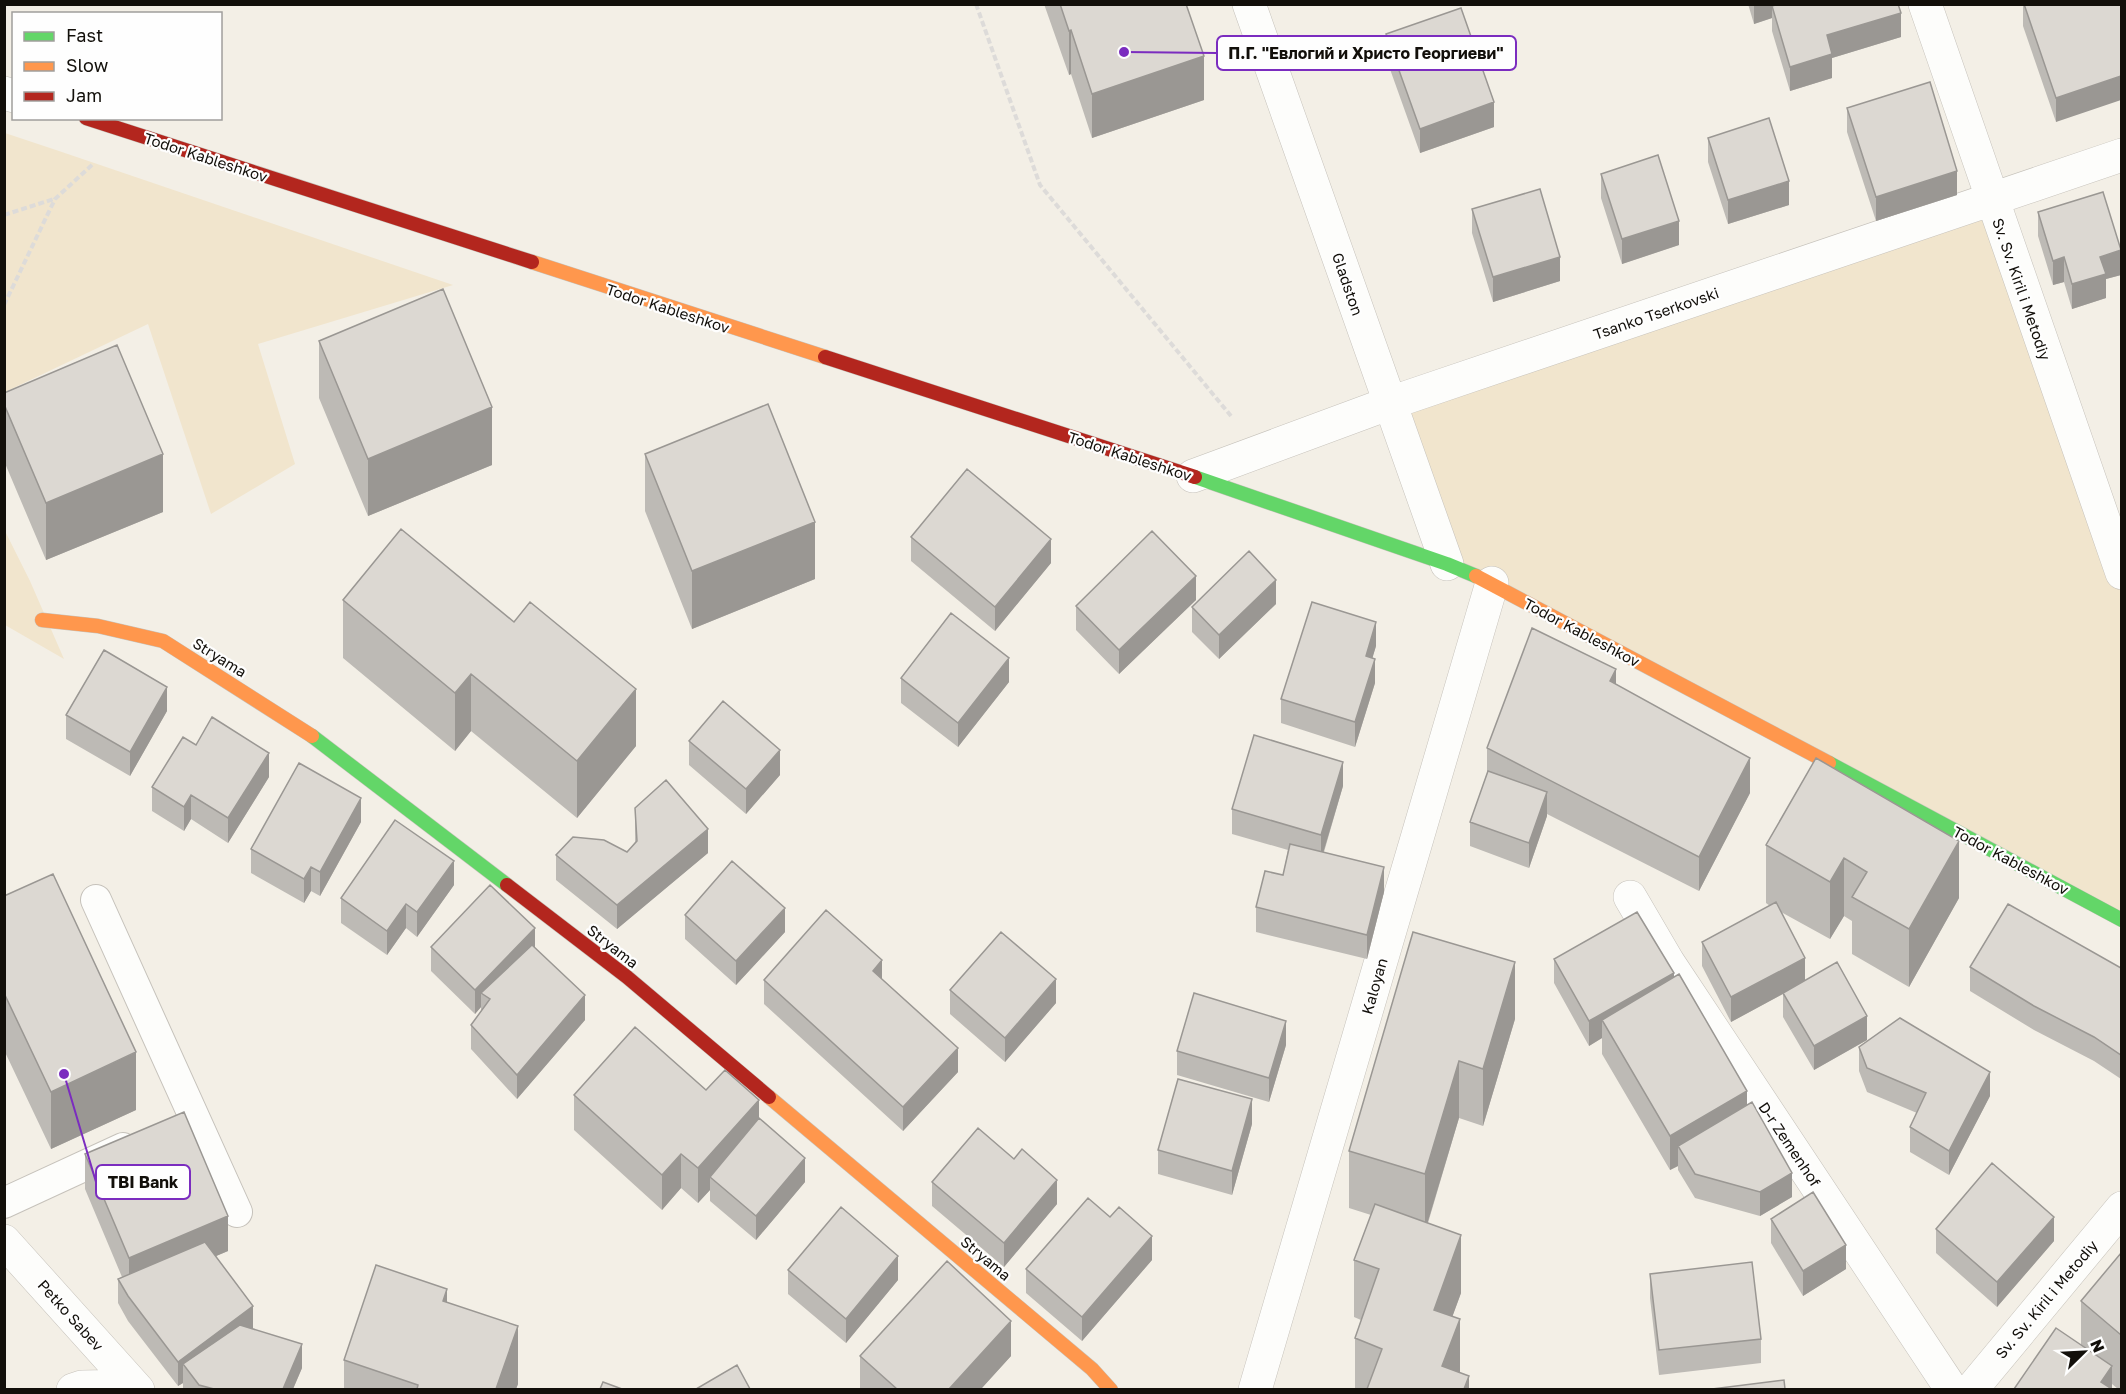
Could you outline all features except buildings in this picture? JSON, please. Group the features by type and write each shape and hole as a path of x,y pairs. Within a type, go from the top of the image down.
{"street":[{"name":"Gladston","path":"1249,4 1447,564"},
{"name":"Sv. Sv. Kiril i Metodiy","path":"1925,4 2121,573"},
{"name":"Todor Kableshkov","path":"92,120 1193,476 1447,564 1492,583 2121,920"},
{"name":"Tsanko Tserkovski","path":"1193,476 1390,404 2121,155"},
{"name":"Kaloyan","path":"1255,1389 1492,583"},
{"name":"Stryama","path":"42,620 98,626 163,641 319,740 627,977 1092,1370 1111,1389"},
{"name":"D-r Zemenhof","path":"1630,897 1675,972 1952,1389"},
{"name":"Sv. Sv. Kiril i Metodiy","path":"1971,1389 2121,1208"},
{"name":"Petko Sabev","path":"4,1241 136,1388"},
{"path":"73,1389 82,1387 136,1388"}],"lane":[{"path":"96,900 173,1125 237,1212"},
{"path":"4,1203 173,1125"}],"path":[{"path":"976,4 1040,185 1233,418"},
{"path":"4,305 55,199 130,132"},
{"path":"4,215 55,199"}],"shaded area":[{"path":"5,133 453,285 258,344 295,464 211,514 148,324 5,392"},
{"path":"1991,199 2121,573 2121,917 1447,564 1390,403"},
{"path":"4,529 30,581 64,659 5,625"}],"traffic: fast":[{"path":"1195,477 1476,576"},
{"path":"312,736 507,885"},
{"path":"1829,763 2122,920"}],"traffic: slow":[{"path":"532,262 825,357"},
{"path":"1476,576 1829,763"},
{"path":"42,620 98,626 163,641 312,736"},
{"path":"769,1097 1092,1369 1111,1390"}],"traffic: jam":[{"path":"92,120 532,262"},
{"path":"825,357 1195,477"},
{"path":"507,885 627,977 769,1097"}],"place":[{"name":"П.Г. \"Евлогий и Христо Георгиеви\"","path":"1124,52"},
{"name":"TBI Bank","path":"64,1074"}]}
